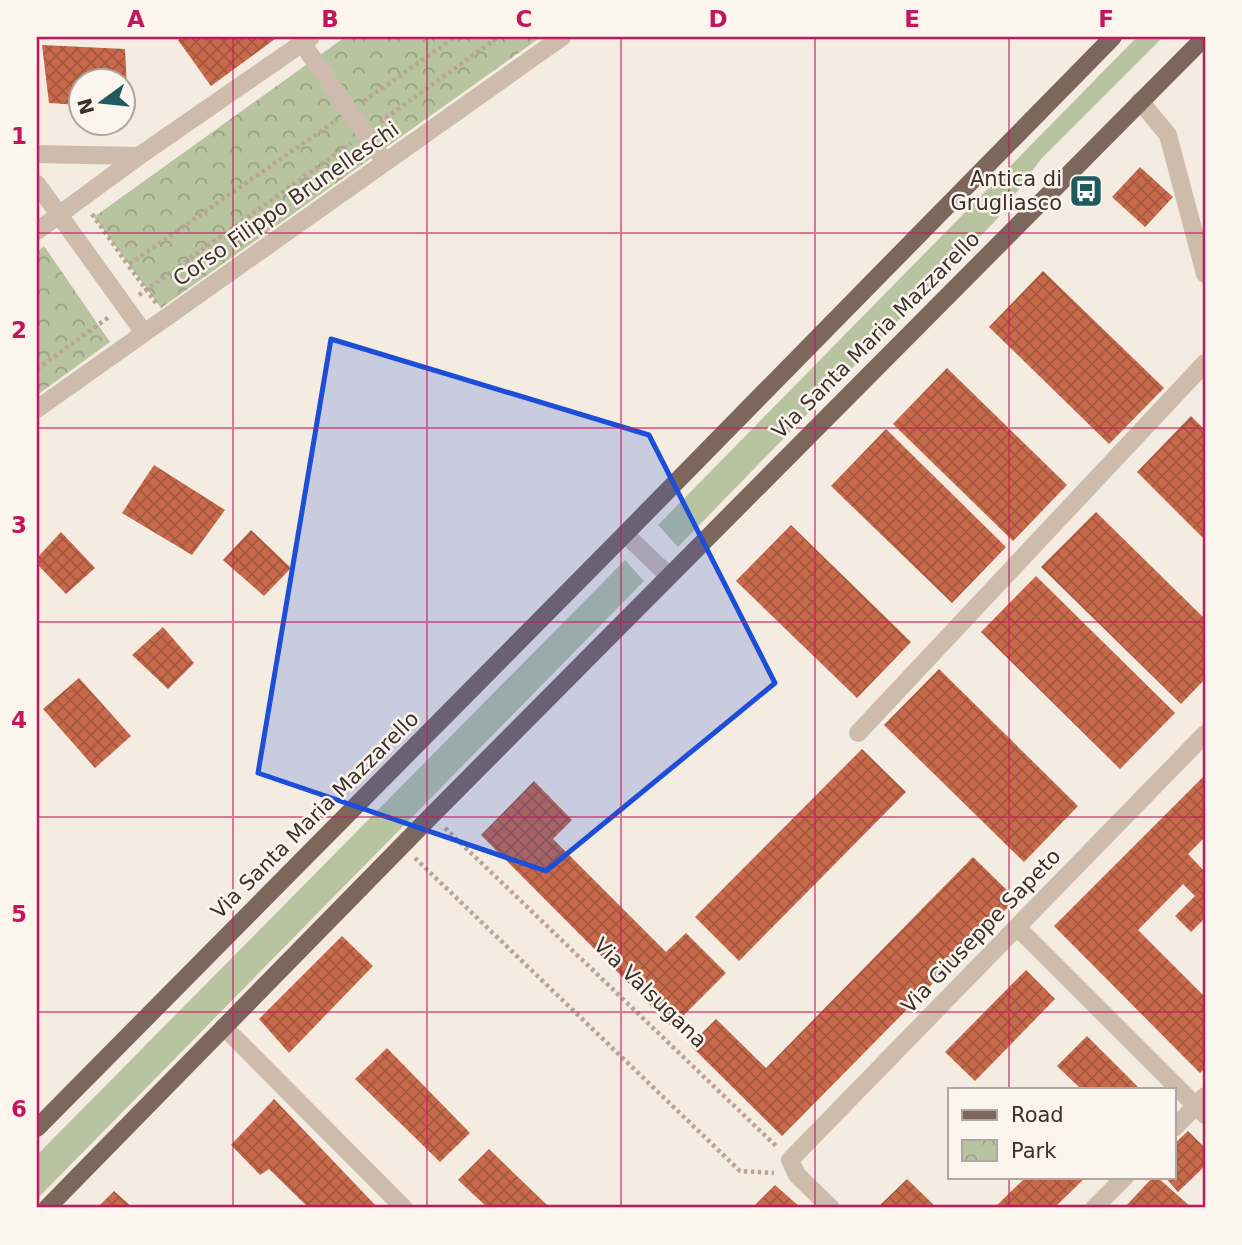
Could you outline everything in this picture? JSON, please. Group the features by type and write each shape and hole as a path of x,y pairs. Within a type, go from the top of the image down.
{"main road":[{"name":"Via Santa Maria Mazzarello","path":"37,1128 1113,37"},
{"name":"Via Santa Maria Mazzarello","path":"47,1208 432,815 1205,37"}],"street":[{"name":"Corso Filippo Brunelleschi","path":"37,409 562,37"},
{"path":"37,231 139,156 307,40 349,111 385,162"},
{"path":"1140,101 1168,135 1205,274"},
{"path":"37,153 139,156"},
{"path":"37,184 144,333"},
{"path":"858,733 1205,363"},
{"path":"625,534 669,576"},
{"name":"Via Giuseppe Sapeto","path":"794,1167 1017,927 1205,734"},
{"path":"1017,927 1202,1106 1176,1126"},
{"path":"224,1027 404,1208"},
{"path":"794,1167 831,1208"},
{"path":"1094,1208 1124,1178"}],"path":[{"path":"128,265 455,37"},
{"path":"37,369 499,37"},
{"path":"81,199 167,316"},
{"name":"Via Valsugana","path":"432,815 794,1167"},
{"path":"402,846 740,1171 794,1167"}],"highlighted area":[{"path":"331,339 649,435 775,683 546,871 258,773"}],"green space":[{"path":"345,37 541,37 161,308 94,217"},
{"path":"1137,37 1163,37 1041,159 997,219 678,547 658,525"},
{"path":"44,246 110,342 37,395 37,252"},
{"path":"625,560 644,581 37,1199 37,1155"}],"building":[{"path":"183,37 275,39 211,86 178,40"},
{"path":"42,45 125,49 126,66 66,66 66,104 49,103"},
{"path":"1140,167 1173,197 1145,227 1112,197"},
{"path":"1043,271 1164,388 1109,444 989,327"},
{"path":"947,368 1067,485 1013,541 893,424"},
{"path":"1191,416 1205,430 1205,540 1137,472"},
{"path":"886,429 1006,547 952,603 831,486"},
{"path":"154,465 225,510 192,555 122,513"},
{"path":"1096,512 1205,619 1205,679 1181,704 1041,567"},
{"path":"791,525 911,642 857,698 736,581"},
{"path":"251,530 291,568 264,596 223,560"},
{"path":"61,532 95,568 66,594 37,564 37,558"},
{"path":"1036,576 1175,713 1120,769 981,632"},
{"path":"163,627 194,663 168,689 132,655"},
{"path":"939,669 1078,806 1024,862 884,725"},
{"path":"79,678 131,736 95,768 43,709"},
{"path":"862,749 906,792 739,961 695,917"},
{"path":"1205,775 1205,837 1188,854 1205,872 1205,918 1191,932 1175,916 1195,896 1183,884 1138,930 1205,997 1205,1068 1200,1073 1054,926"},
{"path":"534,781 572,820 553,839 666,952 686,933 726,973 672,1027 481,835"},
{"path":"973,857 1016,899 782,1136 690,1045 716,1019 766,1068"},
{"path":"342,936 373,966 289,1053 259,1019"},
{"path":"1026,970 1055,999 975,1081 945,1052"},
{"path":"1087,1036 1139,1088 1080,1088 1057,1066"},
{"path":"387,1048 470,1133 440,1162 355,1079"},
{"path":"274,1099 378,1208 309,1208 269,1169 260,1175 231,1145"},
{"path":"1188,1131 1205,1148 1205,1166 1178,1192 1166,1178 1176,1178 1176,1142"},
{"path":"489,1149 550,1208 488,1208 458,1180"},
{"path":"1025,1178 1085,1178 1054,1208 994,1208"},
{"path":"1152,1178 1158,1178 1192,1208 1124,1208"},
{"path":"907,1179 937,1208 877,1208"},
{"path":"775,1185 801,1208 752,1208"},
{"path":"114,1191 133,1208 97,1208"}],"place":[{"name":"Antica di Grugliasco","path":"1086,191"}]}
